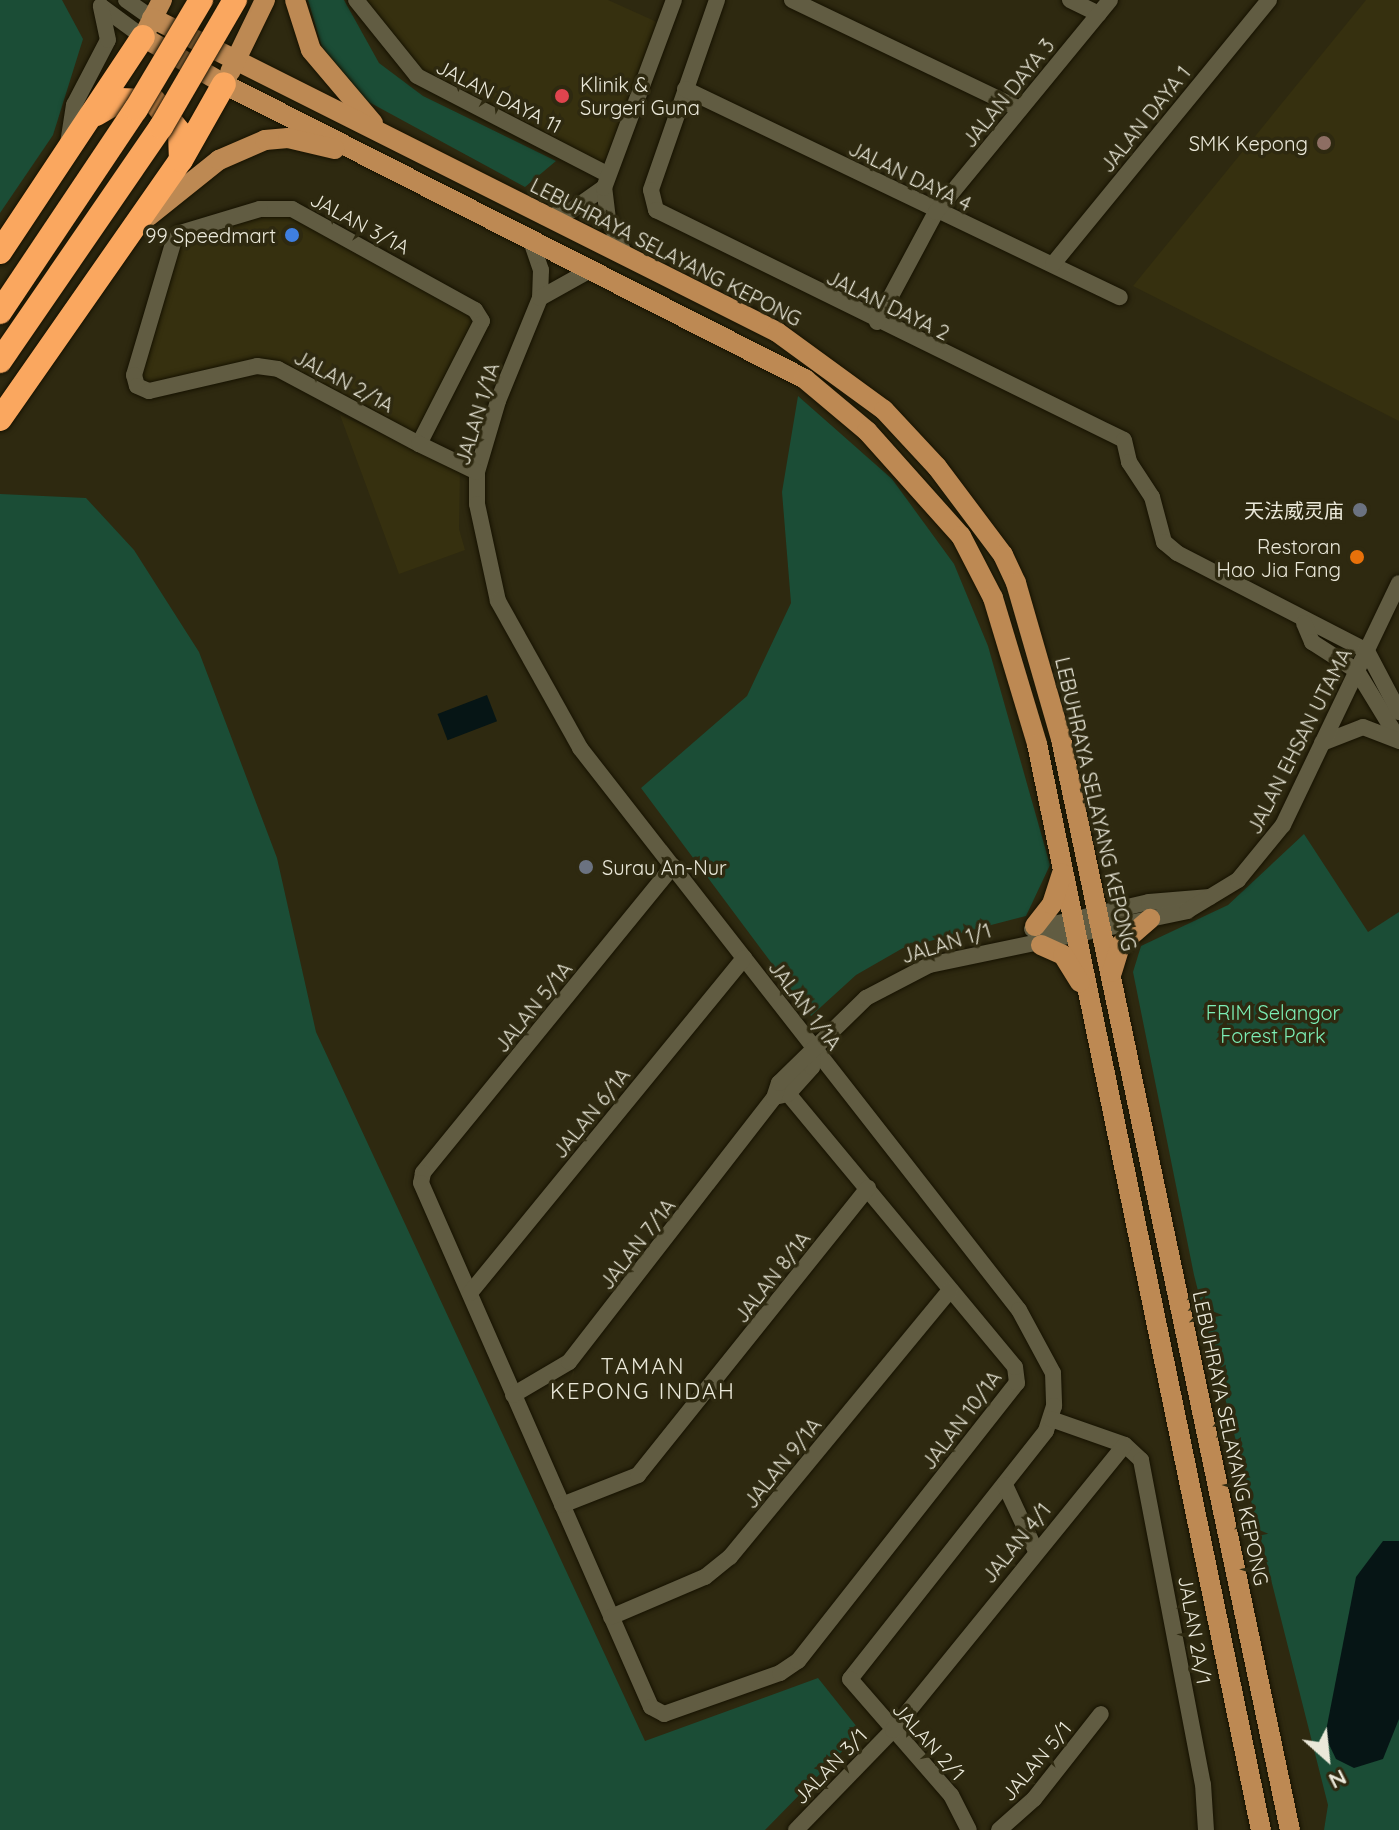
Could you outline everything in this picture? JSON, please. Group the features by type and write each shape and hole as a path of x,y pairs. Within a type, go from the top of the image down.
{"highway":[{"path":"0,312 136,109 201,0"},
{"path":"0,361 161,127 235,0"},
{"path":"0,252 67,154 152,18"},
{"path":"0,419 118,243 181,160 224,84"},
{"path":"90,118 120,100 154,101 180,133 181,160"}],"main road":[{"path":"224,84 265,0"},
{"path":"295,0 311,50 380,131"},
{"name":"LEBUHRAYA SELAYANG KEPONG","path":"152,18 777,332 820,360 893,418 971,509 1016,583 1061,739 1290,1830"},
{"path":"152,18 224,84 805,379 867,431 961,536 997,612 1037,744 1261,1830"},
{"path":"118,243 197,174 265,140 288,138 371,157"},
{"path":"1063,865 1052,904 1038,936 1069,962 1091,1004"},
{"path":"1111,978 1120,945 1150,919"}],"street":[{"path":"126,0 152,18"},
{"name":"JALAN DAYA 11","path":"356,0 417,76 606,181"},
{"path":"626,257 608,219 606,181 674,0"},
{"path":"685,89 717,0"},
{"path":"792,0 1020,109"},
{"path":"1070,0 1099,14"},
{"name":"JALAN DAYA 3","path":"877,322 936,212 1110,0"},
{"name":"JALAN DAYA 1","path":"1053,264 1269,0"},
{"path":"98,3 152,18"},
{"path":"67,154 74,105 108,40 98,3"},
{"name":"JALAN DAYA 2","path":"685,89 651,190 656,210 877,322 1124,440 1129,462 1152,497 1164,542 1304,623"},
{"name":"JALAN DAYA 4","path":"685,89 936,212 1120,297"},
{"path":"544,217 572,210 606,181"},
{"name":"JALAN 3/1A","path":"137,386 134,375 174,240 180,233 260,209 292,209 480,315 482,321 419,444"},
{"name":"JALAN 1/1A","path":"531,241 541,270 540,298 498,401 477,472 477,504 498,601 580,748 1027,1322 1053,1373 1051,1419"},
{"path":"540,298 590,270"},
{"name":"JALAN 2/1A","path":"137,386 149,391 257,366 278,369 477,472"},
{"name":"JALAN EHSAN UTAMA","path":"1099,921 1150,919 1187,911 1238,880 1266,850 1322,743 1399,583"},
{"path":"1399,712 1367,651 1322,624 1304,623 1312,642 1357,671 1399,740"},
{"path":"1322,743 1363,727 1399,740"},
{"name":"JALAN 5/1A","path":"470,1293 425,1196 423,1173 673,866"},
{"name":"JALAN EHSAN UTAMA","path":"1075,927 1187,896 1210,897"},
{"path":"1038,936 1075,927"},
{"name":"JALAN 1/1","path":"813,1050 854,1008 897,979 929,965 1038,936"},
{"name":"JALAN 6/1A","path":"470,1293 744,958"},
{"name":"JALAN 7/1A","path":"513,1395 569,1362 780,1092 812,1067 813,1050"},
{"name":"JALAN 10/1A","path":"611,1617 651,1707 664,1714 780,1673 798,1661 1017,1383 1015,1367 868,1188 780,1092"},
{"name":"JALAN 8/1A","path":"562,1505 638,1475 868,1188"},
{"name":"JALAN 9/1A","path":"611,1617 705,1577 730,1557 950,1290"},
{"path":"470,1293 611,1617"},
{"path":"1035,1549 1005,1485 1051,1419 1125,1445"},
{"name":"JALAN 4/1","path":"893,1730 1035,1549 1125,1445"},
{"name":"JALAN 2A/1","path":"1125,1445 1141,1460 1203,1784 1206,1830"},
{"name":"JALAN 2/1","path":"969,1830 951,1795 851,1684 860,1660 1005,1485"},
{"name":"JALAN 5/1","path":"999,1830 1034,1799 1101,1714"},
{"name":"JALAN 3/1","path":"796,1830 893,1730"}],"shaded area":[{"path":"365,0 608,0 659,23 603,165 422,73"},
{"name":"SMK Kepong","path":"1366,0 1399,0 1399,421 1133,286"},
{"path":"261,215 292,216 476,316 417,436 276,361 144,383 141,377 182,239"},
{"path":"340,415 460,470 459,529 465,550 399,574"},
{"path":"487,695 497,721 448,740 438,714"},
{"path":"1383,1541 1399,1541 1399,1719 1383,1759 1354,1768 1336,1759 1325,1736 1356,1577"}],"green space":[{"path":"0,0 62,0 83,39 53,135 0,213"},
{"path":"308,0 344,0 379,63 423,96 556,161 525,187 367,101 322,47"},
{"path":"798,396 892,479 954,564 988,646 1050,865 1026,916 903,948 856,975 811,1016 641,788 747,696 791,603 782,492"},
{"path":"0,494 86,498 134,550 199,652 277,858 316,1032 645,1741 818,1678 861,1732 765,1830 0,1830"},
{"name":"FRIM Selangor Forest Park","path":"1304,834 1368,932 1399,912 1399,1830 1324,1830 1328,1805 1194,1275 1133,972 1141,946 1228,905"}],"place":[{"name":"Klinik & Surgeri Guna","path":"562,96"},
{"name":"SMK Kepong","path":"1324,143"},
{"name":"99 Speedmart","path":"292,235"},
{"name":"天法威灵庙","path":"1360,510"},
{"name":"Restoran Hao Jia Fang","path":"1357,557"},
{"name":"Surau An-Nur","path":"586,867"}],"district":[{"name":"TAMAN KEPONG INDAH","path":"643,1378"}]}
